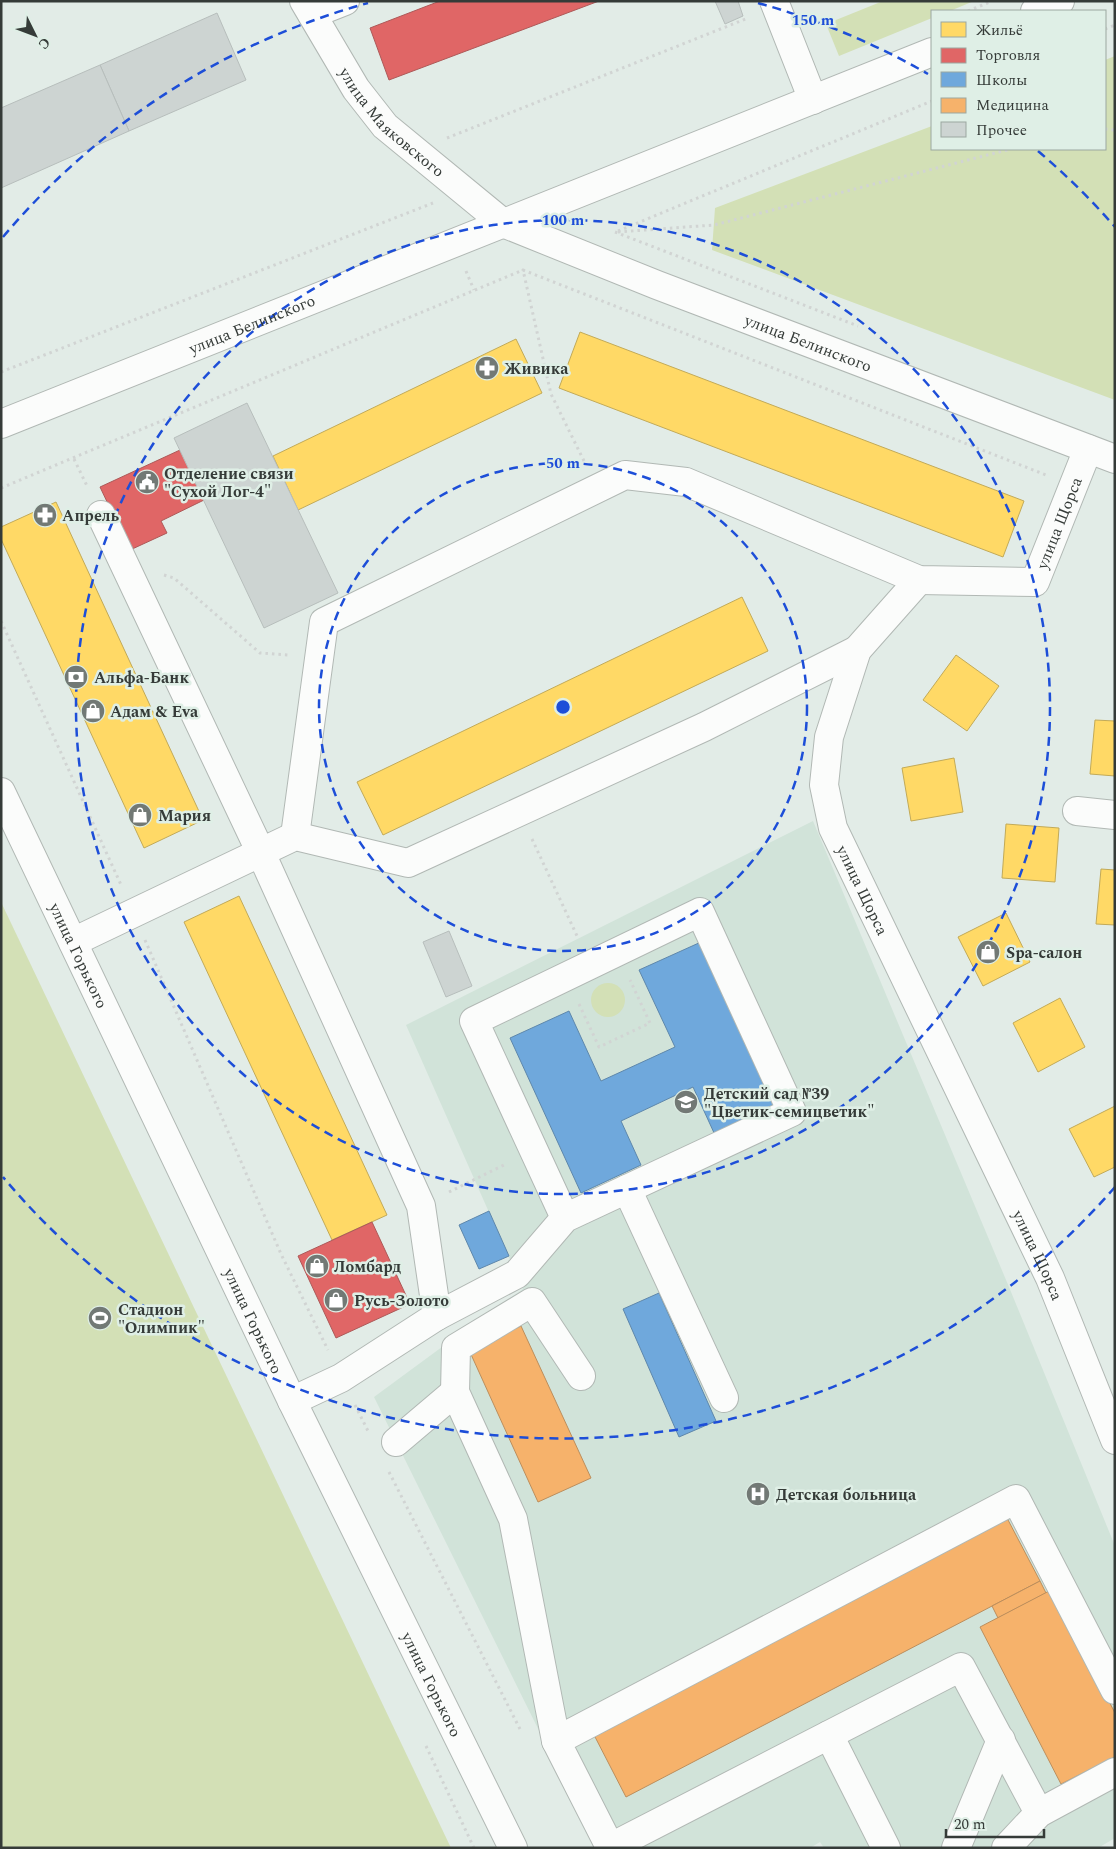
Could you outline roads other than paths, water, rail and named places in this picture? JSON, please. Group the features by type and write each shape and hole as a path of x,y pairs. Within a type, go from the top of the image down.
{"street":[{"path":"308,8 345,1"},
{"path":"1038,10 1060,1"},
{"path":"776,4 813,100"},
{"name":"улица Маяковского","path":"308,8 356,89 385,126 503,223"},
{"name":"улица Белинского","path":"1,424 931,52"},
{"name":"улица Белинского","path":"503,223 657,285 1115,459"},
{"name":"улица Щорса","path":"1088,449 1035,582 919,580 857,650 829,737 824,785 833,828 1050,1278 1115,1440"},
{"path":"295,836 324,622 625,475 686,482 919,580"},
{"path":"101,516 261,853 422,1206 437,1316"},
{"path":"73,942 295,836 408,863 704,727 857,650"},
{"name":"улица Горького","path":"1,792 292,1401 513,1848"},
{"path":"1077,811 1115,815"},
{"path":"292,1401 341,1378 437,1316 517,1274 564,1218 792,1112 700,912 474,1020 564,1218"},
{"path":"627,1189 724,1398"},
{"path":"581,1376 532,1302 456,1348 455,1392 513,1519 556,1740 610,1847 961,1667 1039,1813"},
{"path":"396,1442 455,1392"},
{"path":"556,1740 1016,1499 1115,1690"},
{"path":"829,1735 886,1848"},
{"path":"956,1848 1001,1740"},
{"path":"1006,1848 1039,1813 1115,1772"}],"place":[{"name":"Живика","path":"487,368"},
{"name":"Отделение связи \"Сухой Лог-4\"","path":"147,482"},
{"name":"Апрель","path":"45,515"},
{"name":"Альфа-Банк","path":"76,677"},
{"name":"Адам & Eva","path":"93,711"},
{"name":"Мария","path":"140,815"},
{"name":"Spa-салон","path":"988,952"},
{"name":"Детский сад №39 \"Цветик-семицветик\"","path":"686,1102"},
{"name":"Ломбард","path":"317,1266"},
{"name":"Русь-Золото","path":"336,1300"},
{"name":"Стадион \"Олимпик\"","path":"100,1318"},
{"name":"Детская больница","path":"758,1494"}]}
